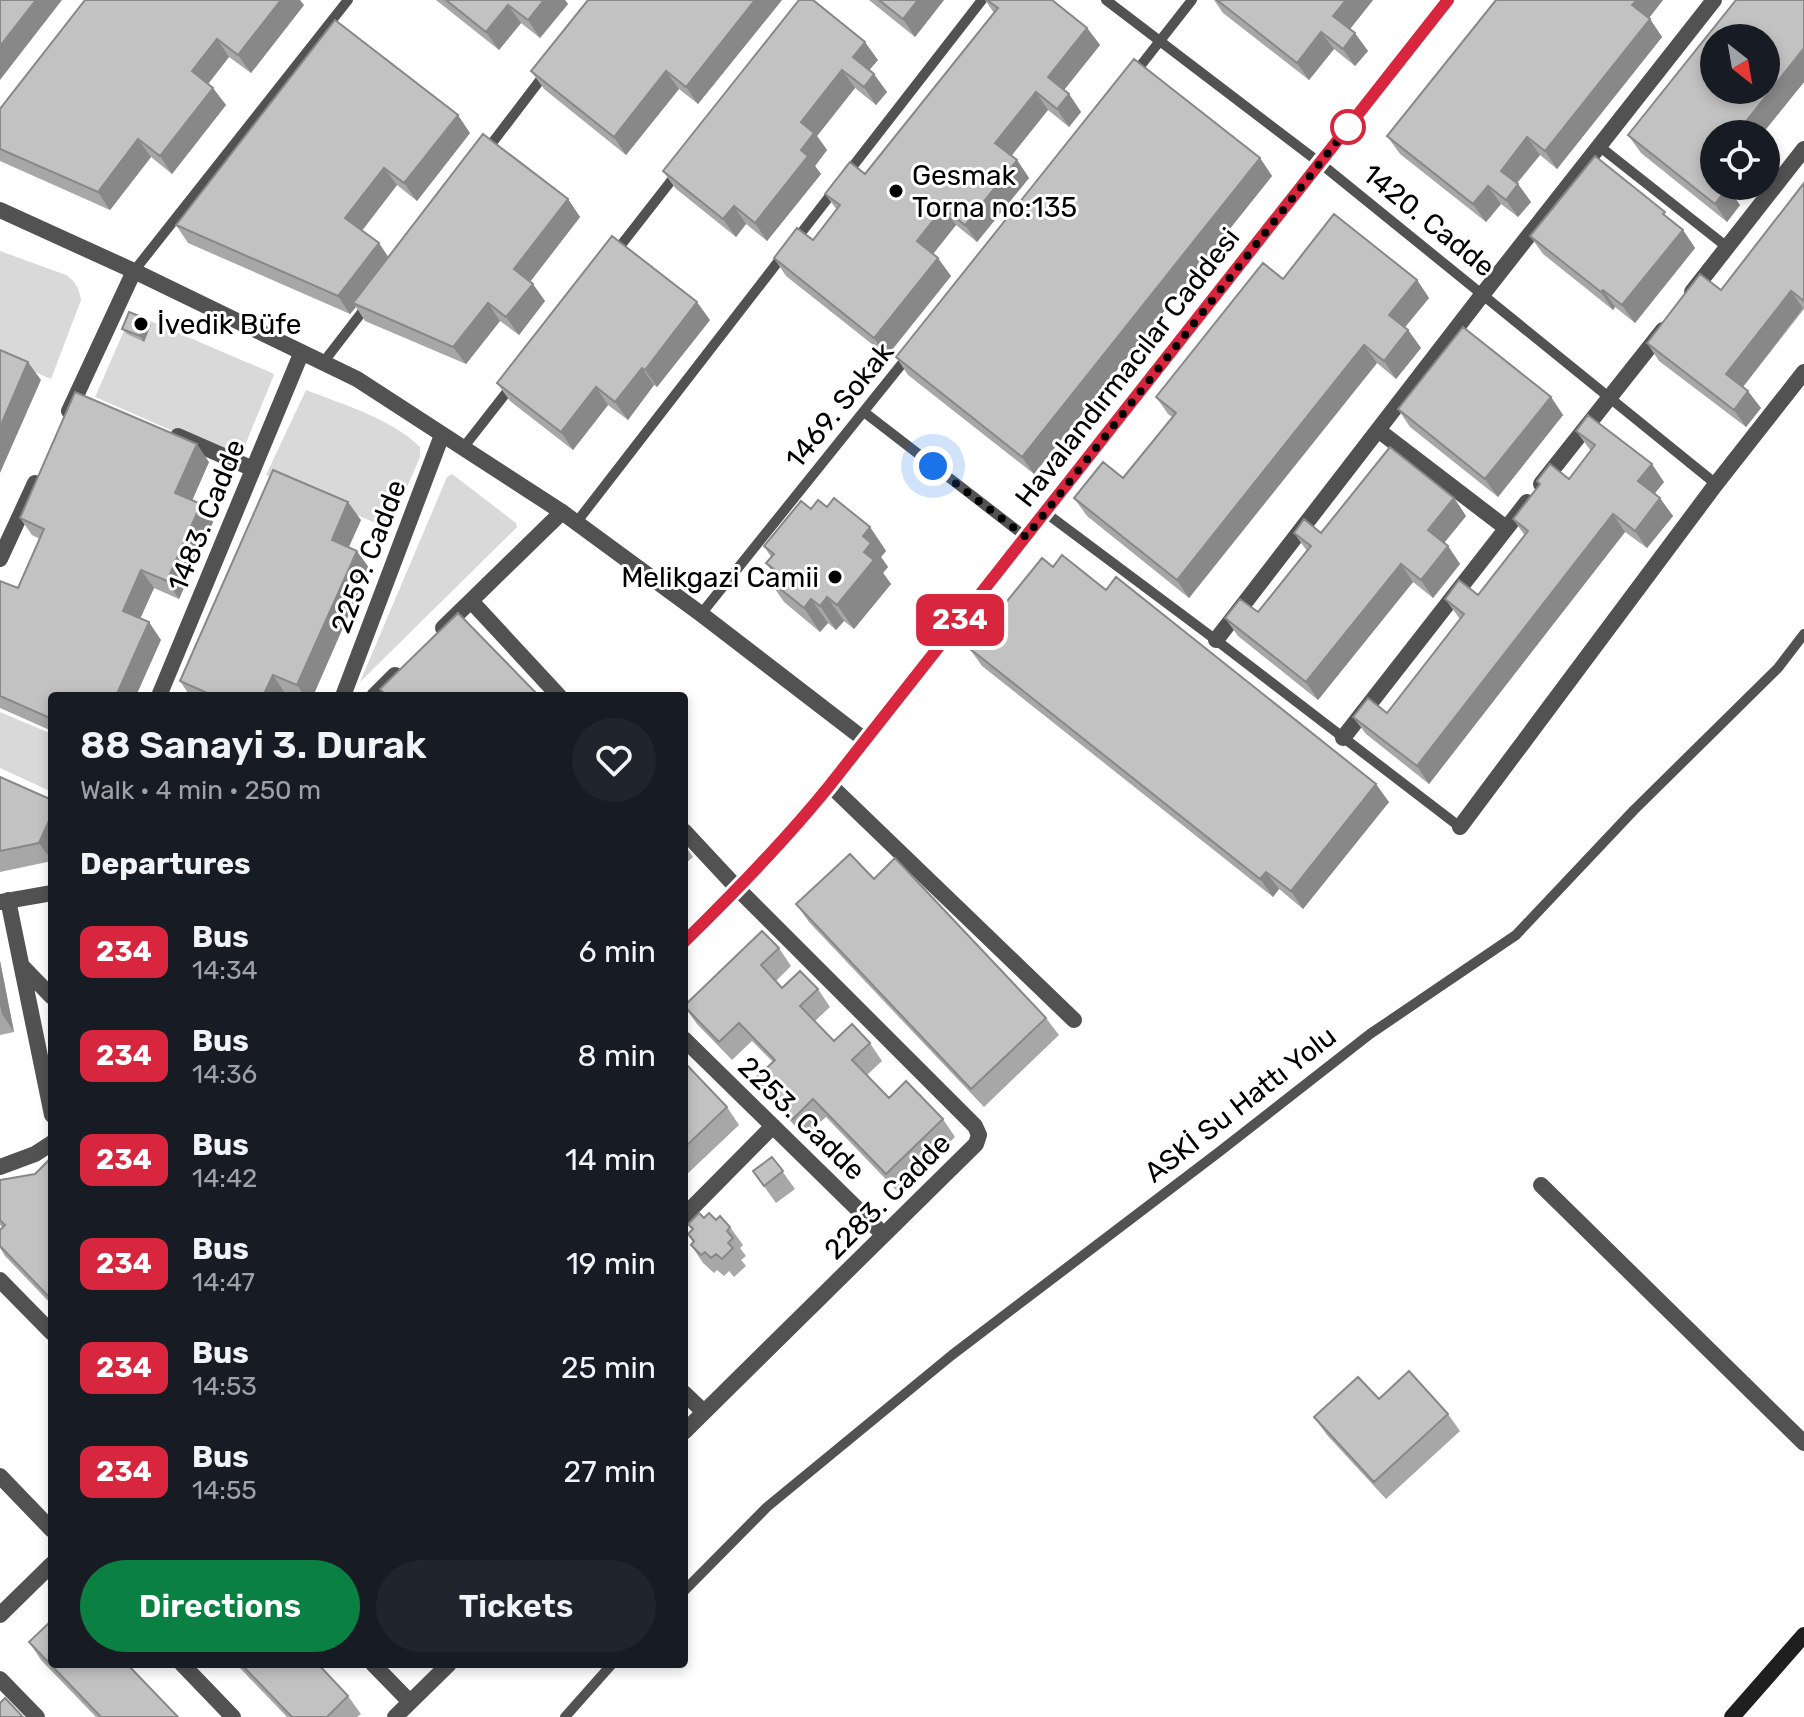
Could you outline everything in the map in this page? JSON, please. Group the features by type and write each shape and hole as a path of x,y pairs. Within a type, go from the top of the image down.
{"main road":[{"path":"1732,1717 1804,1635"}],"street":[{"name":"Havalandırmacılar Caddesi","path":"688,938 738,889 830,785 1448,0"},
{"path":"1216,640 1714,0"},
{"path":"1343,738 1804,149"},
{"path":"0,210 357,379 562,512 865,740"},
{"path":"64,420 84,396 134,271"},
{"name":"1483. Cadde","path":"161,692 301,354"},
{"path":"1460,827 1716,484 1804,372"},
{"path":"1378,430 1506,528"},
{"path":"165,431 253,469"},
{"name":"2259. Cadde","path":"345,692 442,435"},
{"path":"0,559 45,462"},
{"path":"428,643 562,512"},
{"path":"471,601 555,692"},
{"path":"378,692 406,664"},
{"path":"830,785 1074,1020"},
{"path":"688,835 738,889"},
{"name":"2283. Cadde","path":"688,1428 976,1144 979,1135 978,1130 738,889"},
{"path":"48,894 4,901 21,965 48,1096"},
{"path":"21,965 48,993"},
{"name":"2253. Cadde","path":"688,1043 884,1235"},
{"path":"688,1212 773,1126"},
{"path":"0,1167 25,1159 48,1145"},
{"path":"1541,1185 1804,1443"},
{"path":"0,1280 48,1329"},
{"path":"688,1397 704,1412"},
{"path":"0,1476 48,1526"},
{"path":"0,1615 48,1568"},
{"path":"186,1668 233,1717"},
{"path":"377,1668 410,1702"},
{"path":"395,1717 445,1668"},
{"path":"0,1679 37,1717"}],"lane":[{"path":"134,271 348,0"},
{"path":"576,523 982,0"},
{"name":"1420. Cadde","path":"1106,0 1320,163 1716,484"},
{"path":"1131,79 1192,0"},
{"path":"477,163 554,63"},
{"path":"1599,146 1727,247"},
{"path":"608,262 686,162"},
{"path":"322,364 380,288"},
{"name":"1469. Sokak","path":"701,614 913,350"},
{"path":"463,448 521,374"},
{"path":"864,412 1026,537"},
{"path":"1046,513 1460,827"},
{"name":"ASKİ Su Hattı Yolu","path":"688,1587 767,1507 952,1355 1370,1034 1516,935 1634,810 1778,668 1804,634"},
{"path":"565,1717 608,1668"}],"shaded area":[{"path":"0,251 66,275 78,289 81,300 51,379 0,357"},
{"path":"134,314 274,375 239,460 95,397"},
{"path":"306,390 381,420 420,447 420,457 389,529 266,475"},
{"path":"452,474 516,523 517,527 360,682 447,477"},
{"path":"0,712 48,732 48,790 0,768"}],"building":[{"path":"0,0 36,0 0,46"},
{"path":"85,0 281,0 238,55 217,39 192,71 213,88 160,156 138,139 98,192 0,149 0,109"},
{"path":"446,0 544,0 528,20 508,5 486,32"},
{"path":"588,0 755,0 686,87 666,71 614,137 531,71"},
{"path":"799,0 813,0 865,42 853,57 874,74 864,87 842,70 801,122 814,133 801,150 808,156 755,223 734,206 723,219 663,171"},
{"path":"879,0 918,0 903,19"},
{"path":"987,0 1052,0 1087,28 1048,77 1069,94 1057,109 1036,92 995,143 1017,160 965,225 943,208 917,241 938,258 874,338 774,258 797,228 813,240 840,205 825,194 850,162 865,174 998,8"},
{"path":"1217,0 1346,0 1333,16 1355,33 1343,49 1321,32 1297,63"},
{"path":"1496,0 1637,0 1632,5 1650,19 1545,151 1527,137 1501,171 1518,184 1506,200 1488,186 1473,204 1387,136"},
{"path":"1736,0 1804,0 1804,48 1780,78 1780,24 1717,24"},
{"path":"335,20 458,115 404,183 384,168 345,218 379,243 338,296 176,225"},
{"path":"1700,45 1700,104 1760,104 1747,120 1700,120 1700,192 1628,135"},
{"path":"1134,59 1260,158 1022,457 896,357"},
{"path":"483,134 568,199 514,269 533,284 506,317 488,303 453,347 353,303"},
{"path":"1595,156 1683,230 1622,305 1530,236"},
{"path":"1804,183 1804,301 1791,291 1726,374 1748,391 1734,410 1647,343 1700,274 1721,290"},
{"path":"1334,214 1417,280 1389,315 1408,330 1384,361 1364,345 1177,580 1074,498 1103,462 1123,478 1176,413 1156,397 1263,263 1283,279"},
{"path":"612,236 697,302 645,370 642,368 615,402 596,387 561,432 497,383"},
{"path":"129,312 147,319 140,336 122,329"},
{"path":"1463,327 1551,397 1485,479 1398,409"},
{"path":"0,350 28,362 0,427"},
{"path":"75,392 197,444 175,493 201,504 167,581 141,570 123,611 149,622 118,692 48,692 48,717 0,696 0,581 18,588 44,529 20,518"},
{"path":"1588,415 1652,464 1638,481 1660,498 1635,531 1613,514 1417,766 1353,717 1368,698 1387,713 1464,614 1445,599 1459,580 1478,595 1528,531 1513,519 1540,484 1537,481 1550,464 1569,479 1595,445 1576,431"},
{"path":"1390,447 1454,498 1428,530 1448,546 1421,580 1401,564 1306,682 1225,618 1240,599 1258,612 1311,546 1294,533 1304,519 1321,533"},
{"path":"273,470 348,502 332,540 357,551 297,685 273,675 265,692 205,692 180,681"},
{"name":"Melikgazi Camii","path":"834,498 870,527 863,536 871,543 864,552 874,560 837,605 827,597 820,606 811,599 804,608 768,579 775,570 766,563 774,554 764,546 801,501 811,509 818,500 827,507"},
{"path":"1062,555 1106,590 1116,577 1376,784 1291,891 1266,872 1260,879 969,648 1042,558 1053,567"},
{"path":"458,613 535,692 383,692 380,689"},
{"path":"0,777 48,798 48,823 39,843 0,851"},
{"path":"850,854 874,879 895,858 1046,1018 971,1089 796,904"},
{"path":"762,931 779,948 761,965 782,988 800,971 818,989 800,1006 834,1041 852,1024 870,1043 852,1060 889,1098 906,1081 943,1119 886,1174 813,1099 793,1119 755,1079 775,1060 739,1023 719,1042 688,1010 688,1002"},
{"path":"688,1066 727,1107 688,1144"},
{"path":"772,1157 783,1171 764,1186 753,1171"},
{"path":"48,1161 48,1296 0,1246 0,1230 5,1225 0,1220 0,1180 35,1174"},
{"path":"699,1213 704,1218 709,1213 716,1220 720,1216 730,1227 727,1231 733,1238 728,1243 733,1248 722,1259 716,1254 711,1258 705,1252 701,1255 691,1245 694,1241 688,1234 693,1229 688,1224"},
{"path":"1409,1371 1448,1414 1374,1482 1314,1417 1358,1377 1379,1399"},
{"path":"48,1624 48,1662 29,1642"},
{"path":"54,1668 131,1668 178,1717 101,1717"},
{"path":"245,1668 322,1668 348,1696 327,1717 292,1717"},
{"path":"5,1698 23,1717 0,1717 0,1703"}],"bus line":[{"name":"234","path":"688,938 738,889 830,785 1448,0"}],"place":[{"name":"Gesmak Torna no:135","path":"896,191"},
{"name":"İvedik Büfe","path":"141,324"},
{"name":"Melikgazi Camii","path":"835,577"}],"route":[{"path":"933,466 1026,537 1357,116 1348,127"}]}
